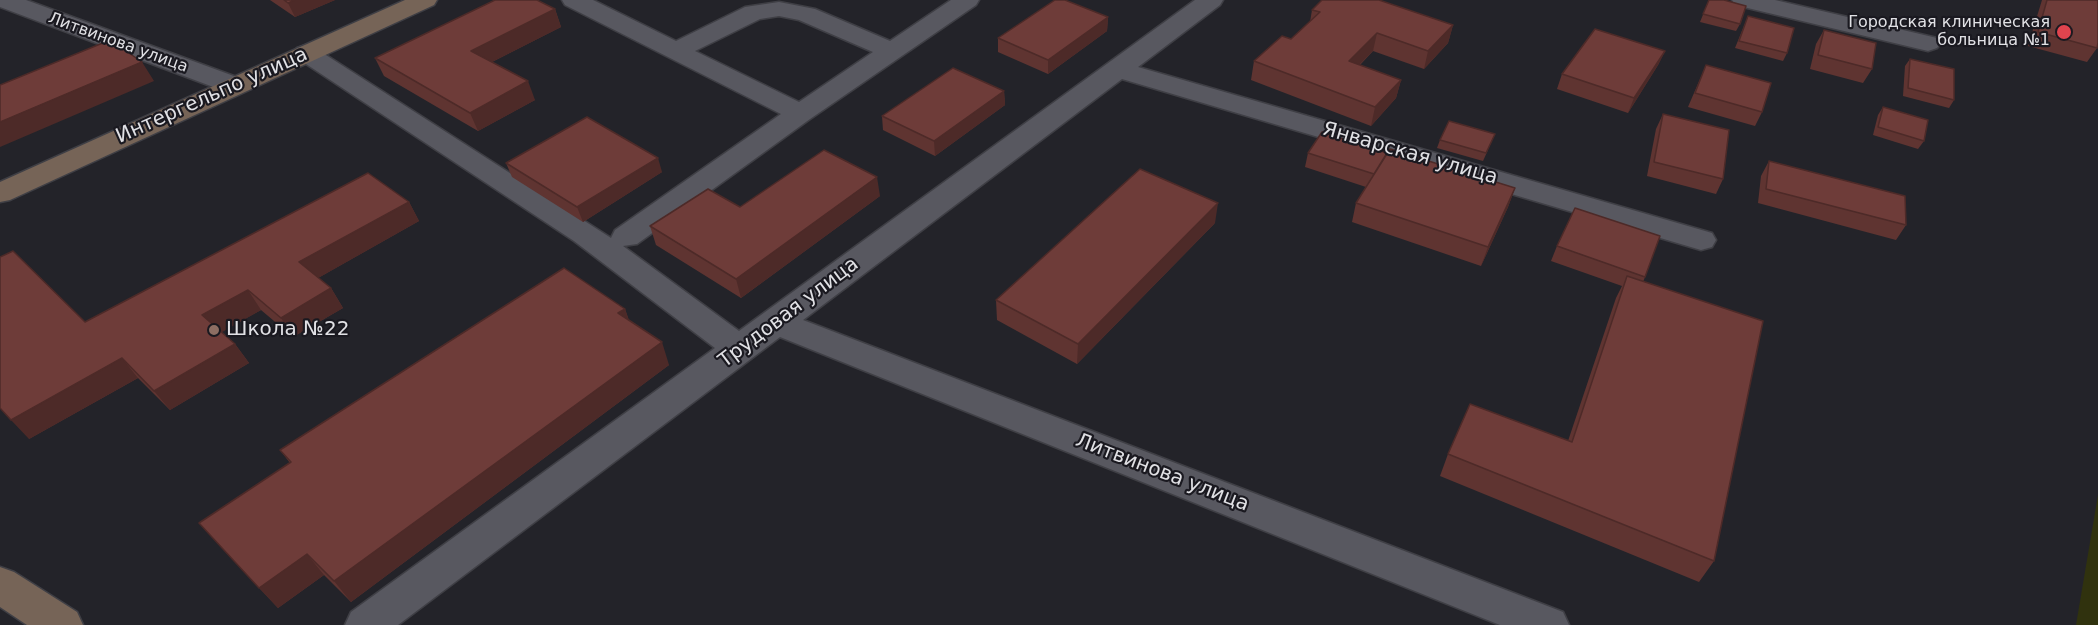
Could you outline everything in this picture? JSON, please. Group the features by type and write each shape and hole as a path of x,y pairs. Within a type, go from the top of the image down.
{"main road":[{"name":"Интергельпо улица","path":"0,193 424,0"},
{"path":"0,585 62,625"}],"street":[{"name":"Литвинова улица","path":"3,0 233,85"},
{"path":"574,0 800,113"},
{"path":"626,237 800,113 967,0"},
{"name":"Трудовая улица","path":"366,625 1211,0"},
{"path":"1744,0 1928,43"},
{"path":"675,51 754,12 779,9 806,14 892,51"},
{"path":"306,53 585,234 740,349"},
{"name":"Январская улица","path":"1118,69 1701,240"},
{"name":"Литвинова улица","path":"776,322 1548,625"}],"green space":[{"path":"2098,495 2098,625 2076,625"}],"building":[{"path":"495,0 537,0 555,9 471,51 528,81 470,113 375,58"},
{"path":"1055,0 1065,0 1108,17 1048,60 998,38"},
{"path":"1322,0 1379,0 1453,25 1428,51 1377,33 1349,61 1401,80 1375,107 1254,61 1282,36 1291,39 1320,12 1312,10"},
{"path":"1709,0 1724,0 1746,6 1740,24 1703,14"},
{"path":"2047,0 2098,0 2097,48 2038,32"},
{"path":"1748,16 1794,28 1787,53 1739,41"},
{"path":"1595,29 1665,51 1634,98 1562,74"},
{"path":"1824,30 1876,43 1872,69 1818,55"},
{"path":"110,40 142,62 0,122 0,85"},
{"path":"1910,59 1954,69 1954,100 1908,88"},
{"path":"1706,65 1771,83 1762,112 1695,93"},
{"path":"953,68 1004,91 934,141 882,116"},
{"path":"1883,107 1928,120 1924,141 1878,127"},
{"path":"1663,114 1729,130 1723,179 1654,162"},
{"path":"587,117 658,158 577,207 506,163"},
{"path":"1449,121 1495,134 1486,153 1440,140"},
{"path":"1322,132 1387,153 1374,174 1308,153"},
{"path":"1390,149 1515,188 1488,247 1356,203"},
{"path":"824,150 877,177 736,279 650,226 708,189 740,207"},
{"path":"1769,161 1905,196 1906,225 1766,189"},
{"path":"1140,169 1218,203 1078,344 996,300"},
{"path":"368,173 409,202 299,262 331,288 281,318 248,290 202,315 235,344 154,391 122,358 11,420 0,408 0,257 13,251 85,322"},
{"path":"1575,208 1660,236 1645,277 1557,246"},
{"path":"564,268 625,309 618,313 662,342 334,581 307,554 259,588 199,523 291,462 280,450"},
{"path":"1627,276 1763,321 1714,561 1448,454 1470,404 1572,442"}],"place":[{"name":"Городская клиническая больница №1","path":"2064,32"},
{"name":"Школа №22","path":"214,330"}]}
